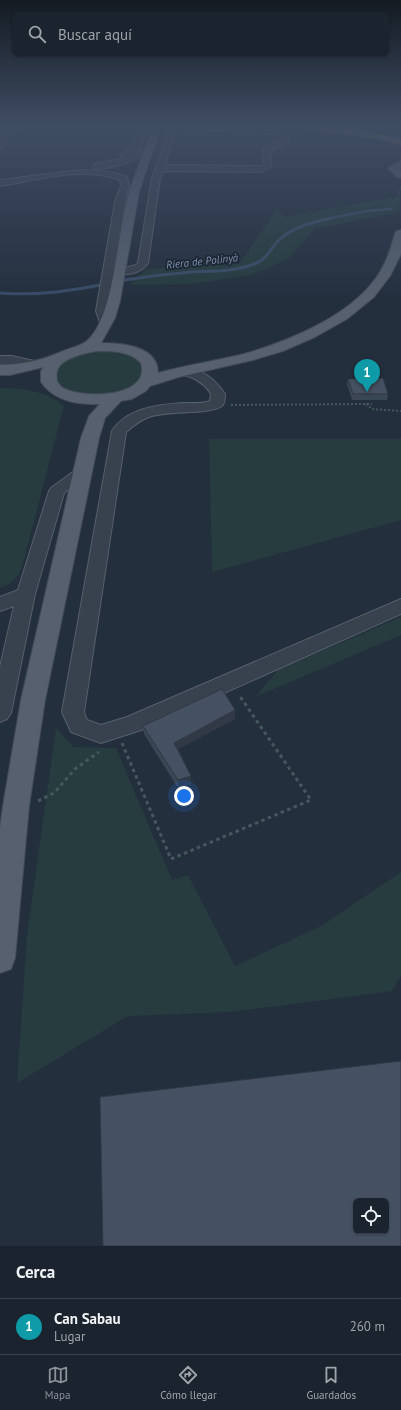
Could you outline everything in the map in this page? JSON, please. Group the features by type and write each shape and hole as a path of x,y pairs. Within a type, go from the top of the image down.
{"main road":[{"path":"85,349 98,338 111,311 122,279 132,184"},
{"path":"144,184 122,279 115,318 114,333 116,338 127,350 147,361 192,369"},
{"path":"3,367 49,382 55,389 71,397 86,399 115,398 133,392 147,382 192,369 261,353 292,342 315,331 353,308 368,296 386,273 395,256 401,233"},
{"path":"3,367 34,364 60,359 85,349 107,347 127,350"},
{"path":"49,382 48,378 50,369 60,359"},
{"path":"147,361 150,366 150,375 147,382"},
{"path":"71,397 84,416 90,438"},
{"path":"0,958 15,814 33,700 90,438 97,416 115,398"}],"street":[{"path":"105,323 102,311 107,270 125,184"},
{"path":"122,279 140,267 143,263 155,184"},
{"path":"220,363 210,375 212,384 218,394 217,403 208,406 152,412 138,416 119,431 74,712 79,726 101,734 124,727 401,606"},
{"path":"192,369 212,384"},
{"path":"0,713 26,594 57,490 82,472"},
{"path":"0,604 26,594"}],"path":[{"path":"392,203 397,200 401,186"},
{"path":"217,403 234,405 372,404"},
{"path":"366,404 372,409 401,410"},
{"path":"124,727 122,742 171,859 311,800 238,694 245,691"},
{"path":"15,814 54,793 76,769 103,748 124,727"}],"green space":[{"path":"401,196 399,212 315,229 288,259 253,275 191,284 130,285 146,269 239,264 278,208 284,217"},
{"path":"85,349 127,350 150,366 133,392 71,397 48,374 50,369"},
{"path":"0,388 34,391 50,397 64,406 22,567 14,580 8,585 0,588"},
{"path":"209,439 401,439 401,520 212,572"},
{"path":"401,617 401,635 255,697 278,670"},
{"path":"56,728 73,747 116,748 172,880 188,875 235,966 321,926 401,872 401,976 392,991 231,1012 128,1016 17,1083 27,935"}],"building":[{"path":"383,378 388,394 353,394 348,379"},
{"path":"222,689 235,710 174,743 191,776 178,780 143,726"},
{"path":"401,1061 401,1246 103,1246 100,1097"}],"waterway":[{"name":"Riera de Polinyà","path":"327,219 366,211 391,209"},
{"name":"Riera de Polinyà","path":"327,219 331,218"},
{"name":"Riera de Polinyà","path":"118,281 191,272 231,270 247,267 262,260 277,242 291,231 311,223 327,219"},
{"name":"Riera de Polinyà","path":"0,293 28,294 53,292 106,284"}],"place":[{"name":"Can Sabau","path":"367,392"}]}
